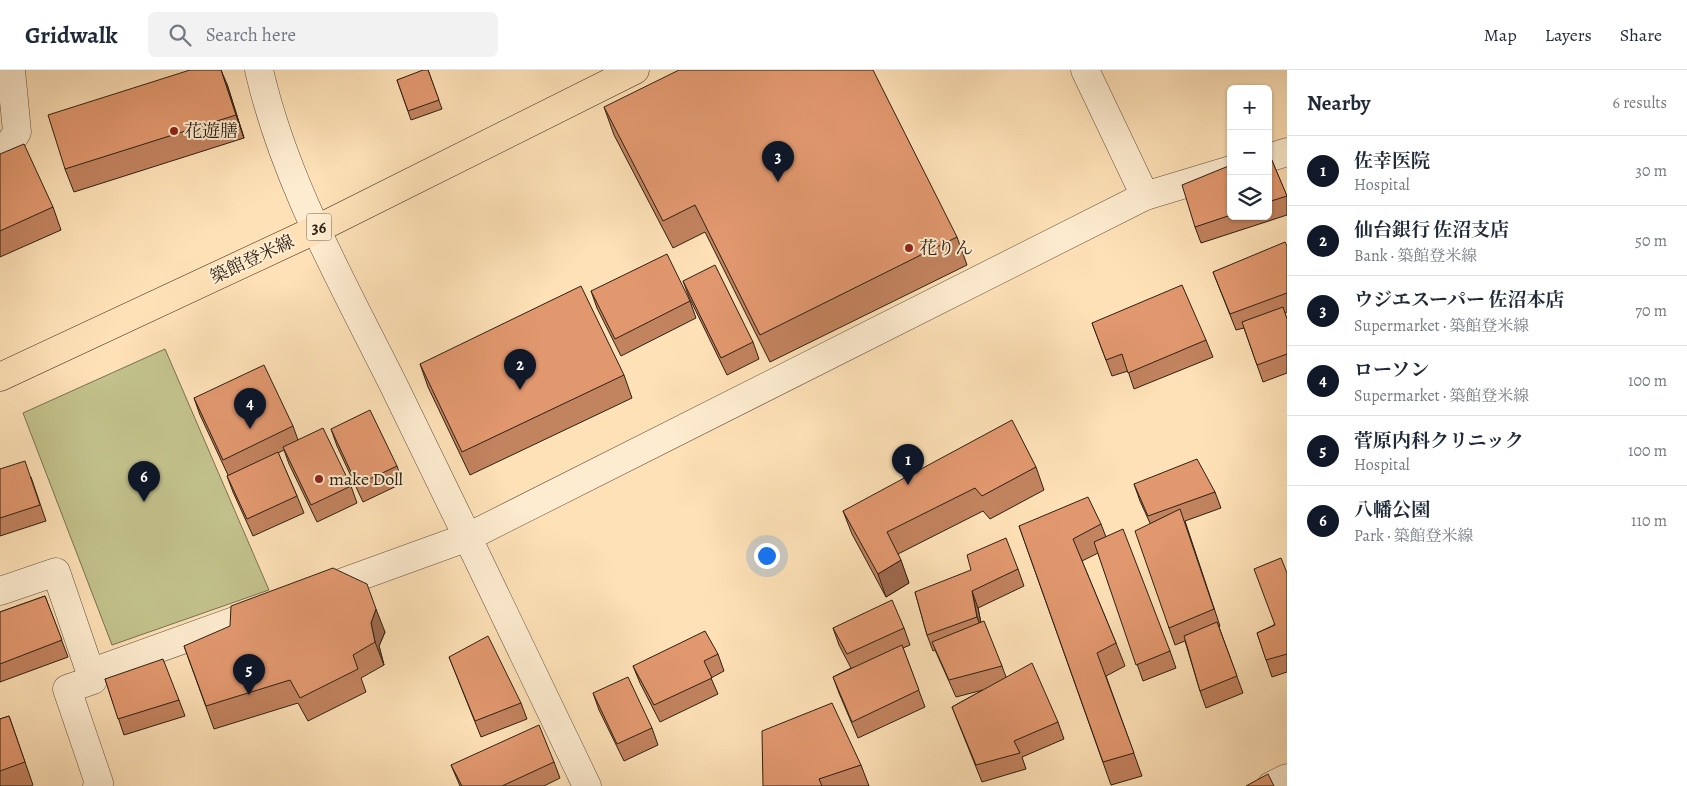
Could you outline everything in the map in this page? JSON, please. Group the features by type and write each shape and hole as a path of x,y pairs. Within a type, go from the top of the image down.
{"main road":[{"name":"築館登米線","path":"0,377 315,230 635,70"}],"street":[{"path":"0,159 17,132 11,70"},
{"path":"259,70 280,142 315,230 468,537 587,786"},
{"path":"1086,70 1146,196"},
{"path":"1272,157 1287,152"},
{"path":"97,786 99,783 67,689 93,680 98,670 468,537 1146,196 1227,171"},
{"path":"0,591 56,572 98,670"},
{"path":"1271,786 1287,778"}],"shaded area":[{"path":"165,349 269,590 112,645 23,413"}],"building":[{"path":"190,70 221,70 236,115 65,169 48,115"},
{"path":"423,70 428,70 439,100 408,111 397,80"},
{"path":"679,70 873,70 957,237 760,335 695,205 663,221 604,107"},
{"path":"24,144 53,207 0,231 0,154"},
{"path":"1272,160 1287,196 1272,201"},
{"path":"1227,167 1227,216 1195,227 1182,185"},
{"path":"1285,242 1287,246 1287,293 1230,314 1213,272"},
{"path":"667,254 690,301 615,339 591,291"},
{"path":"715,265 753,342 721,358 683,281"},
{"path":"1182,285 1206,340 1128,373 1122,354 1106,360 1092,323"},
{"path":"581,286 624,375 462,452 420,364"},
{"path":"1283,307 1287,319 1287,354 1257,365 1242,322"},
{"path":"264,365 293,426 223,460 194,398"},
{"path":"370,410 397,466 357,485 331,429"},
{"path":"1012,420 1036,467 982,496 975,488 887,532 901,560 878,574 843,511"},
{"path":"323,428 351,486 311,505 283,447"},
{"path":"278,452 297,496 247,519 227,476"},
{"path":"1197,459 1215,492 1148,516 1134,484"},
{"path":"25,461 40,505 0,518 0,469"},
{"path":"1088,497 1101,524 1073,539 1116,643 1097,653 1134,753 1103,762 1019,526"},
{"path":"1180,509 1214,609 1169,628 1135,531"},
{"path":"1123,529 1170,651 1136,665 1094,542"},
{"path":"1006,538 1018,569 972,591 977,617 927,635 915,592 971,570 967,555"},
{"path":"1281,558 1287,573 1287,654 1266,660 1257,633 1275,625 1254,569"},
{"path":"333,568 367,584 376,609 371,623 375,642 353,655 358,669 300,698 290,680 206,706 184,646 230,626 231,606"},
{"path":"45,596 62,640 0,664 0,612"},
{"path":"892,600 904,628 847,654 833,628"},
{"path":"984,621 1002,666 949,680 932,642"},
{"path":"1217,622 1237,676 1200,691 1184,636"},
{"path":"705,631 718,654 704,661 712,678 654,705 633,666"},
{"path":"488,636 521,703 475,721 449,657"},
{"path":"902,645 919,690 852,722 833,677"},
{"path":"163,659 179,700 118,719 105,679"},
{"path":"1032,663 1058,722 1014,741 1020,753 976,765 952,707"},
{"path":"628,677 652,728 617,744 593,693"},
{"path":"832,703 861,765 819,779 822,786 763,786 762,731"},
{"path":"9,716 25,762 0,771 0,719"},
{"path":"539,725 554,762 502,786 462,786 451,765"},
{"path":"1268,774 1274,786 1246,786"}],"place":[{"name":"花遊膳","path":"174,131"},
{"name":"ウジエスーパー 佐沼本店","path":"778,182"},
{"name":"花りん","path":"909,248"},
{"name":"仙台銀行 佐沼支店","path":"520,390"},
{"name":"ローソン","path":"250,429"},
{"name":"make Doll","path":"319,479"},
{"name":"佐幸医院","path":"908,485"},
{"name":"八幡公園","path":"144,502"},
{"name":"菅原内科クリニック","path":"249,695"}]}
